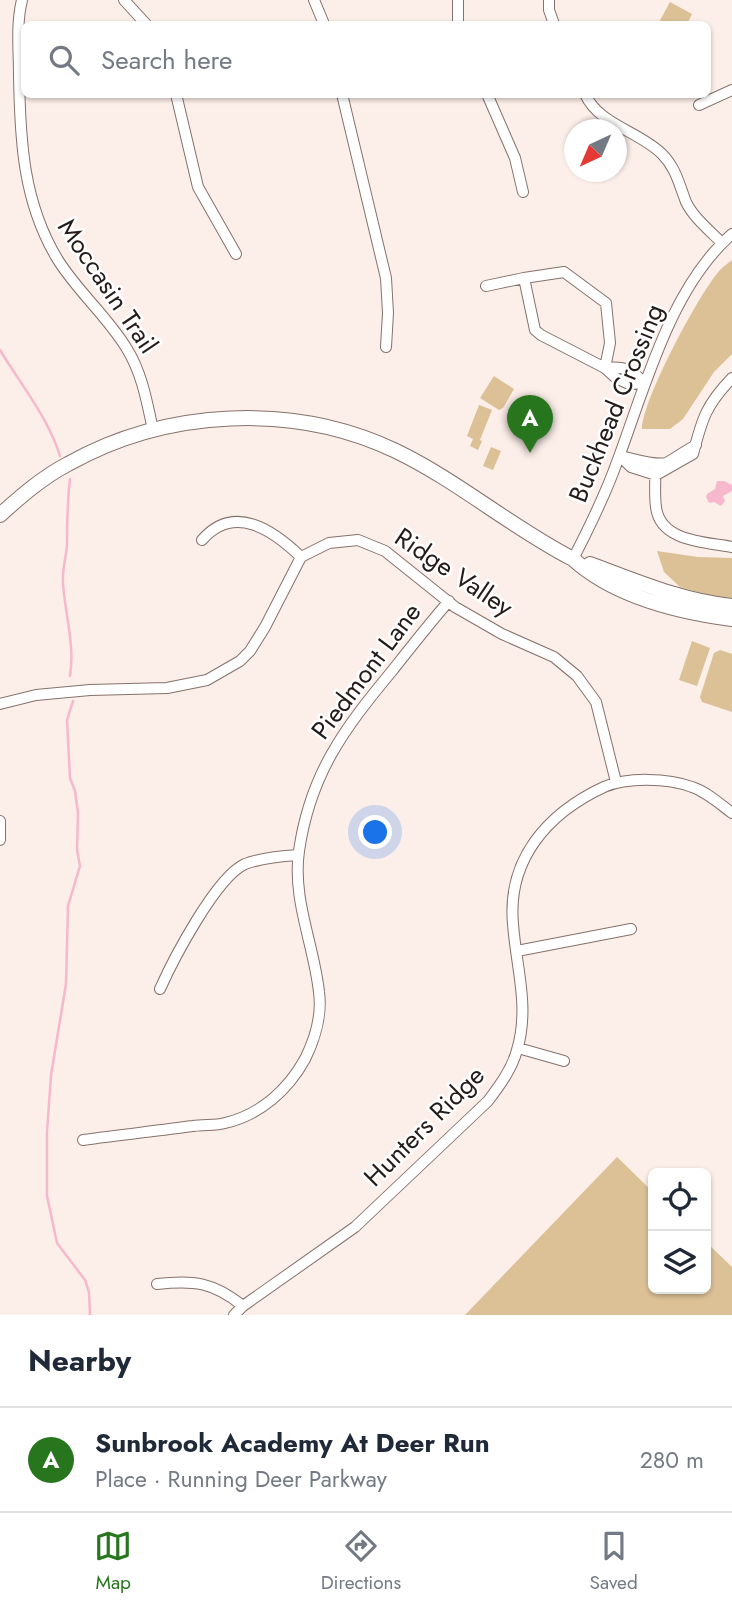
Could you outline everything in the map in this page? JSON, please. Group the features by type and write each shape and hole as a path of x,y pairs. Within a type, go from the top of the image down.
{"street":[{"name":"Moccasin Trail","path":"22,0 18,38 20,128 23,163 30,195 40,224 57,258 131,356 141,379 153,429"},
{"path":"124,0 143,21"},
{"path":"314,0 323,21"},
{"path":"458,0 458,21"},
{"path":"549,0 553,21"},
{"path":"699,104 732,90"},
{"path":"177,98 198,187 236,254"},
{"path":"343,98 386,278 386,347"},
{"path":"489,98 515,158 523,192"},
{"path":"588,98 598,113 660,152 678,175 687,203 722,243"},
{"name":"Buckhead Crossing","path":"573,559 600,505 620,456 644,383 687,292 722,243 732,234"},
{"path":"486,286 564,272 606,303 610,343 605,368"},
{"path":"524,278 535,330 605,368 616,378 629,384 644,383"},
{"path":"620,456 631,467 656,469 694,454 702,420 715,396 732,378"},
{"path":"0,515 44,478 68,463 153,429 206,420 242,418 295,422 349,433 415,461 530,535 573,559 687,598 732,606"},
{"path":"656,469 656,509 668,530 694,540 732,547"},
{"path":"0,704 27,697 76,691 167,688 196,684 240,661 250,651 265,626 301,556 279,536 254,524 239,521 211,529 202,540"},
{"name":"Ridge Valley","path":"301,556 329,543 358,540 385,551 449,601 502,634 554,657 577,676 596,702 616,782"},
{"path":"573,559 587,573 643,597 694,612 732,619"},
{"name":"Piedmont Lane","path":"83,1140 223,1124 254,1112 272,1100 294,1077 309,1049 320,1003 312,950 299,898 298,855 311,795 323,767 352,719 449,601"},
{"name":"Hunters Ridge","path":"234,1315 347,1233 426,1162 488,1101 501,1083 518,1048 523,992 513,925 513,899 517,877 534,843 560,812 616,782 652,780 692,787 732,813"},
{"path":"0,821 0,841"},
{"path":"160,989 177,955 231,874 243,865 298,855"},
{"path":"517,951 631,929"},
{"path":"518,1048 564,1062"},
{"path":"157,1284 194,1281 212,1286 243,1306"}],"shaded area":[{"path":"670,2 692,14 688,21 660,21"},
{"path":"732,260 732,354 714,372 683,419 670,429 642,429 651,396 686,323 711,282"},
{"path":"494,376 514,389 499,410 480,398"},
{"path":"479,405 492,410 478,450 470,446 473,439 467,436"},
{"path":"491,447 501,451 493,470 483,466"},
{"path":"717,481 732,485 732,491 723,496 725,501 721,506 714,502 709,503 706,497 715,489"},
{"path":"657,551 698,557 732,558 732,602 680,587 664,572"},
{"path":"692,641 710,648 697,686 679,680"},
{"path":"720,650 732,654 732,712 702,702 700,697 714,653"},
{"path":"617,1157 648,1187 648,1294 711,1294 711,1247 732,1267 732,1315 465,1315"}],"waterway":[{"path":"0,350 41,415 60,456"},
{"path":"70,479 63,578 71,641 70,676"},
{"path":"73,701 67,720 70,778 78,813 77,850 80,866 68,906 66,984 51,1075 47,1132 47,1196 57,1243 85,1280 89,1292 90,1315"}],"place":[{"name":"Sunbrook Academy At Deer Run","path":"530,453"}]}
